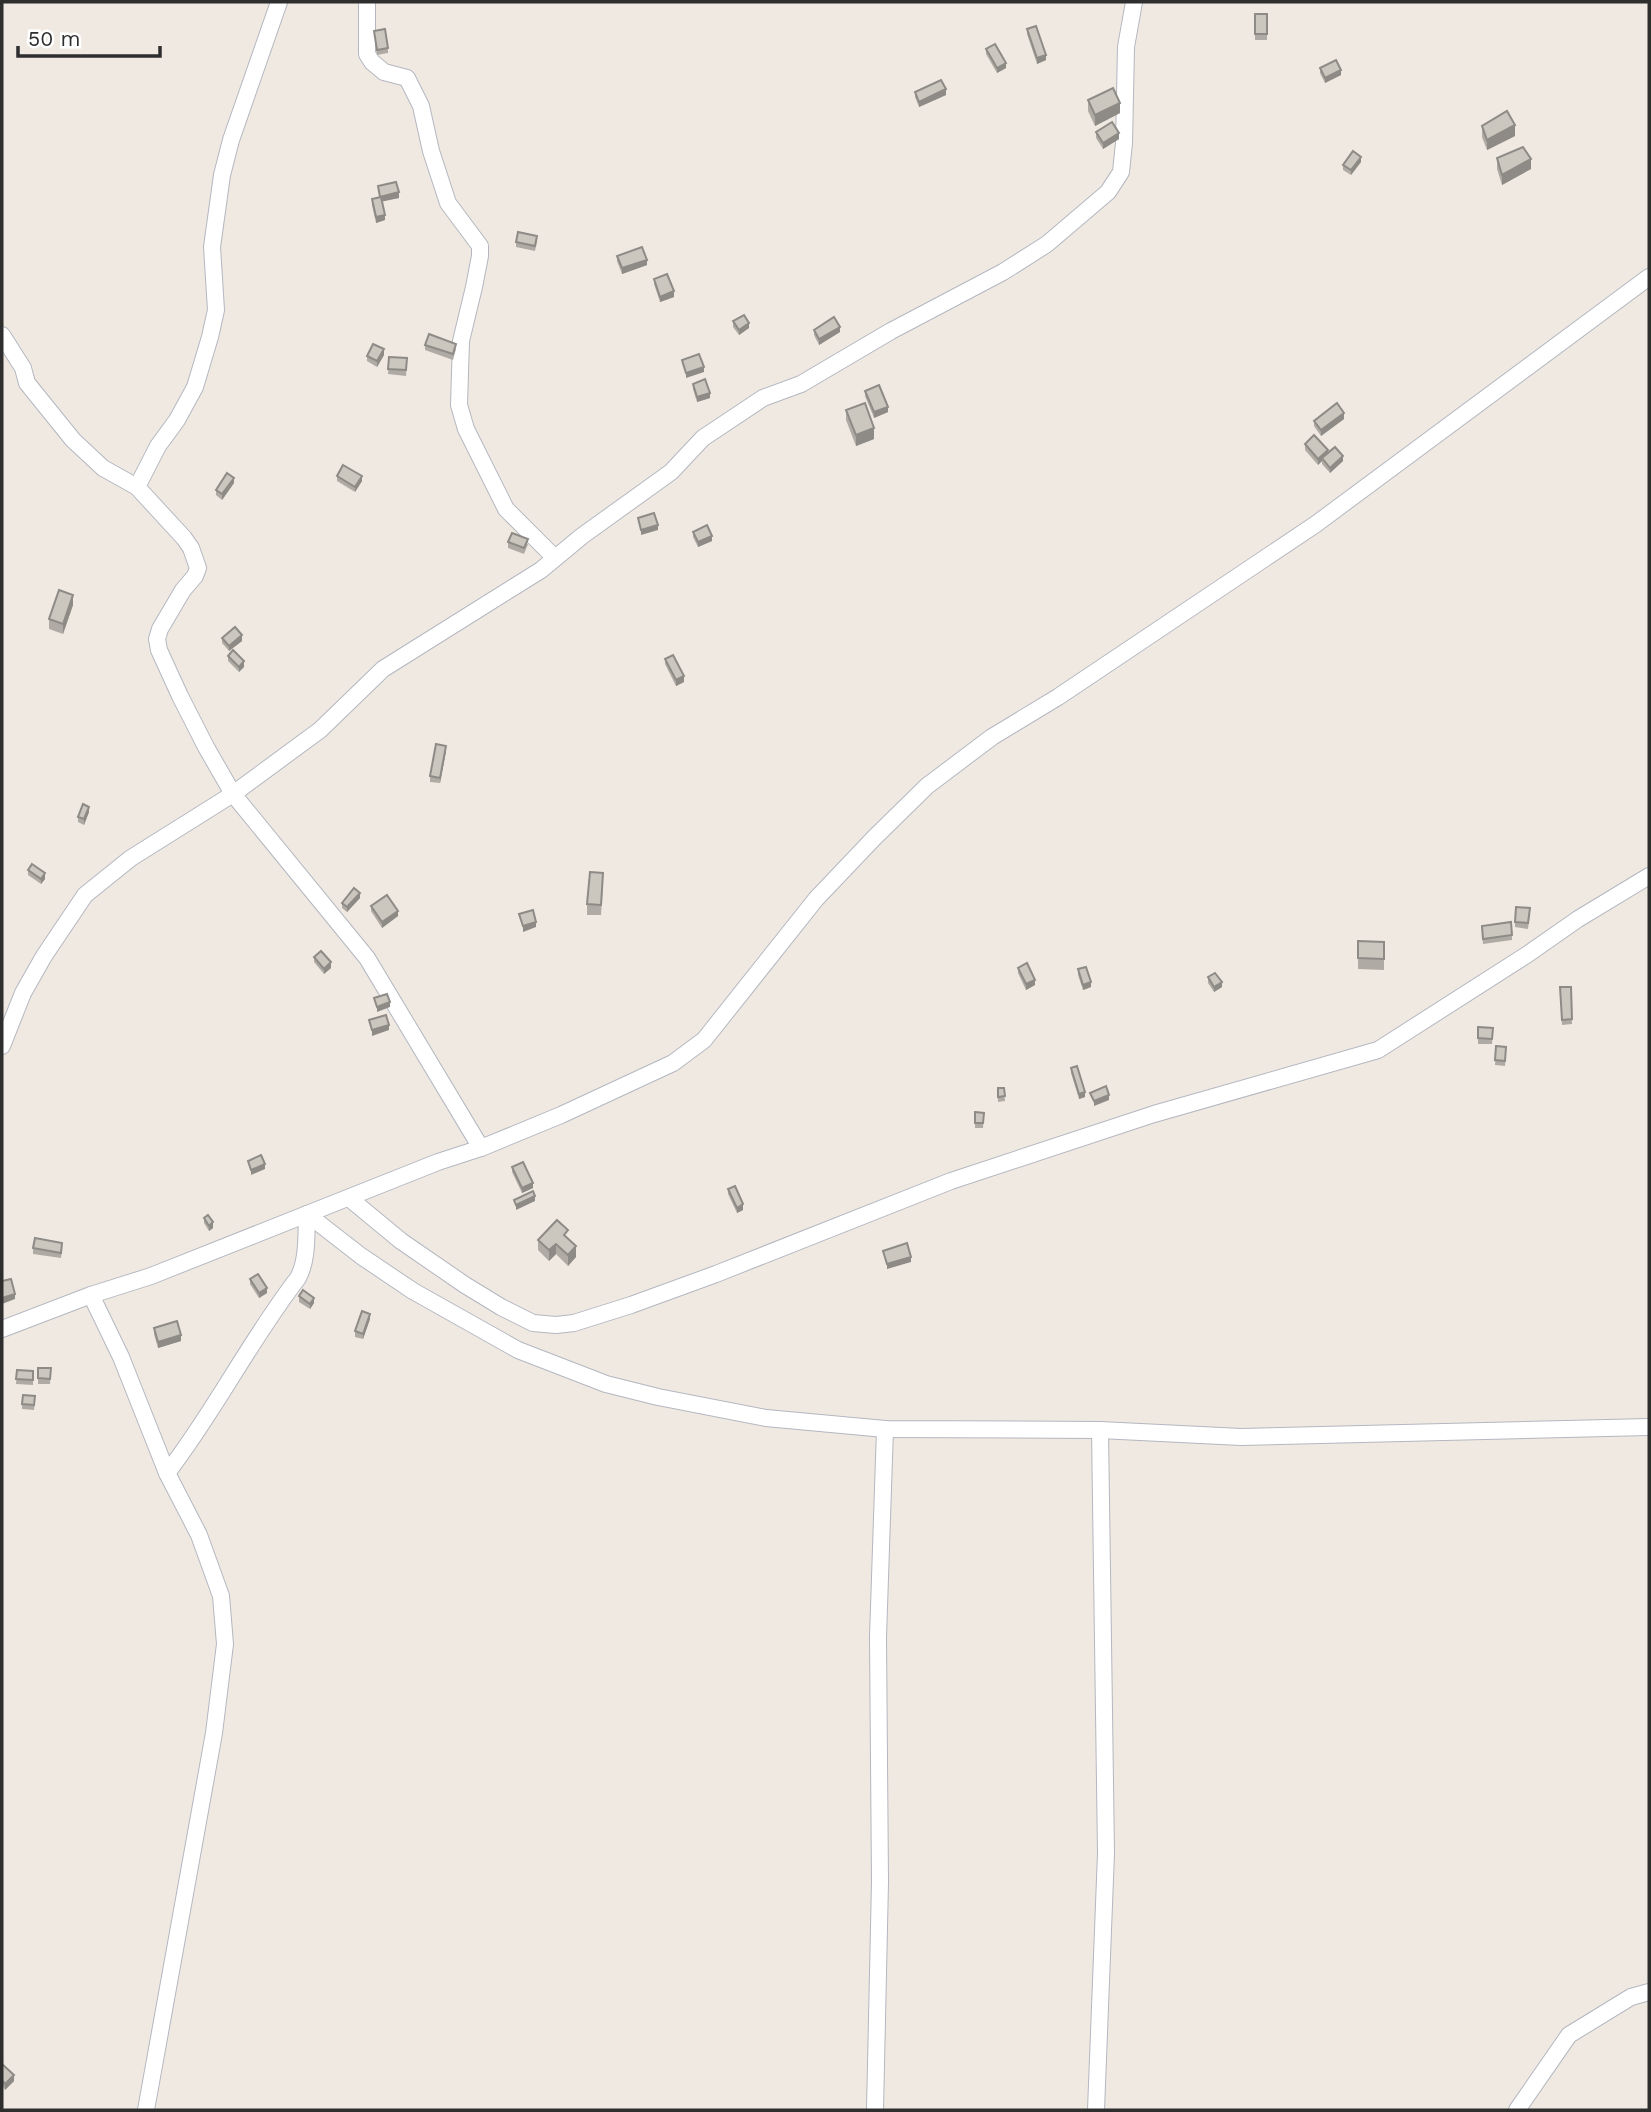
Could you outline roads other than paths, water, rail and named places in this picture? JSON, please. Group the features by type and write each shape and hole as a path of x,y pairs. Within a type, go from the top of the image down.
{"street":[{"path":"137,487 194,387 210,337 216,310 212,247 222,175 231,140 279,2"},
{"path":"367,2 367,54 384,72 407,78 413,86 449,203 480,246 474,287 461,341 459,405 466,429 506,509 555,558"},
{"path":"3,1040 28,983 85,895 131,858 233,794 320,730 383,669 541,570 671,472 703,438 762,398 801,384 891,331 1003,272 1047,244 1108,192 1121,172 1126,47 1134,2"},
{"path":"2,1329 91,1295 151,1276 481,1148 561,1115 673,1063 704,1040 817,899 927,786 992,737 1058,697 1316,524 1649,277"},
{"path":"2,335 23,368 27,383 73,440 103,468 137,487 191,548 198,568 160,629 157,639 159,650 205,747 233,794 367,958 481,1148"},
{"path":"349,1198 401,1241 501,1307 533,1323 574,1323 716,1274 951,1181 1154,1114 1378,1050 1578,919 1649,876"},
{"path":"307,1214 361,1256 413,1291 518,1350 606,1384 766,1418 885,1429 1100,1430 1241,1437 1649,1427"},
{"path":"167,1473 193,1440 303,1269 307,1214"},
{"path":"91,1295 121,1357 167,1473 199,1535 221,1596 225,1644 214,1733 146,2110"},
{"path":"875,2110 880,1882 878,1637 885,1429"},
{"path":"1096,2110 1106,1853 1100,1430"},
{"path":"1517,2110 1569,2035 1631,1997 1649,1992"}]}
